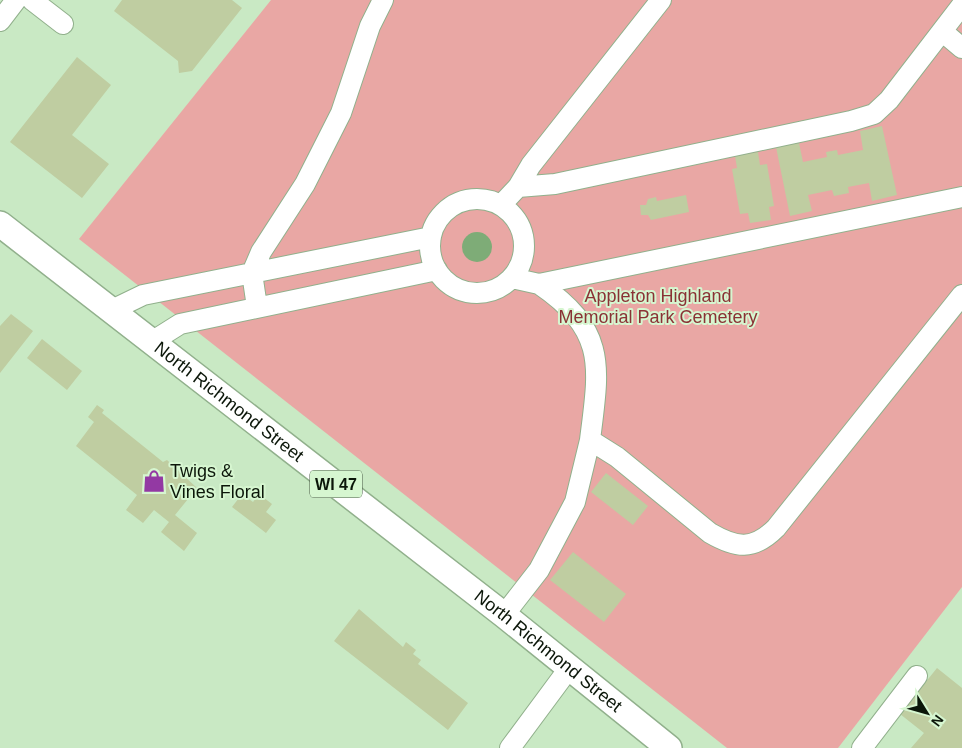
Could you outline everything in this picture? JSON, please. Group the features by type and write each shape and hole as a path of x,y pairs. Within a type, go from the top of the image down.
{"main road":[{"name":"North Richmond Street","path":"0,224 504,615 669,748"}],"street":[{"path":"0,21 16,0"},
{"path":"32,0 63,24"},
{"path":"256,307 252,273 261,252 305,184 341,113 370,26 383,0"},
{"path":"501,205 518,187 531,165 661,0"},
{"path":"518,187 555,184 842,123 874,114 889,100 962,5"},
{"path":"942,32 962,48"},
{"path":"539,284 962,197"},
{"path":"480,199 501,205 512,214 520,226 524,239 524,253 520,266 512,278 502,286 478,293 454,287 437,270 431,254 431,238 440,217 458,203 480,199"},
{"path":"112,310 143,295 431,238"},
{"path":"153,341 180,324 437,270"},
{"path":"504,615 539,570 575,502 590,440 597,380 596,354 586,331 571,310 557,296 539,284 512,278"},
{"path":"590,440 617,457 710,533 726,542 751,545 765,539 776,528 962,295"},
{"path":"510,748 570,667"},
{"path":"864,747 917,676"}],"green space":[{"name":"Appleton Highland Memorial Park Cemetery","path":"271,0 962,0 962,587 838,748 727,748 79,239"}],"shaded area":[{"path":"477,232 483,233 491,241 491,253 483,261 477,262 471,261 463,253 462,247 463,241 471,233"}],"building":[{"path":"122,0 232,0 242,8 192,71 179,73 178,61 114,11"},
{"path":"77,57 111,85 72,135 109,164 82,198 10,142"},
{"path":"882,126 897,195 872,201 869,183 848,187 849,193 834,196 832,190 808,195 812,211 790,216 776,147 799,143 803,162 827,157 826,152 837,150 838,155 863,150 860,131"},
{"path":"758,152 760,165 767,164 774,206 769,207 771,220 750,223 748,213 740,214 732,169 737,168 735,156"},
{"path":"686,195 689,212 651,220 648,215 641,215 640,205 646,205 648,199 656,197 657,201"},
{"path":"11,314 33,331 0,373 0,326"},
{"path":"42,339 82,371 67,390 27,358"},
{"name":"Twigs & Vines Floral","path":"97,405 104,410 102,413 163,462 167,460 197,488 175,515 197,533 184,551 161,532 169,522 154,510 143,523 126,510 137,495 76,446 94,422 88,417"},
{"path":"606,473 648,506 633,525 591,492"},
{"path":"242,494 253,502 259,494 272,504 266,512 276,520 266,533 232,507"},
{"path":"573,552 626,594 604,622 550,580"},
{"path":"359,609 403,647 406,642 416,650 413,654 421,660 418,664 468,703 448,730 334,641"},
{"path":"937,668 962,688 962,748 911,748 924,733 900,714"}],"place":[{"name":"Twigs & Vines Floral","path":"154,481"}]}
